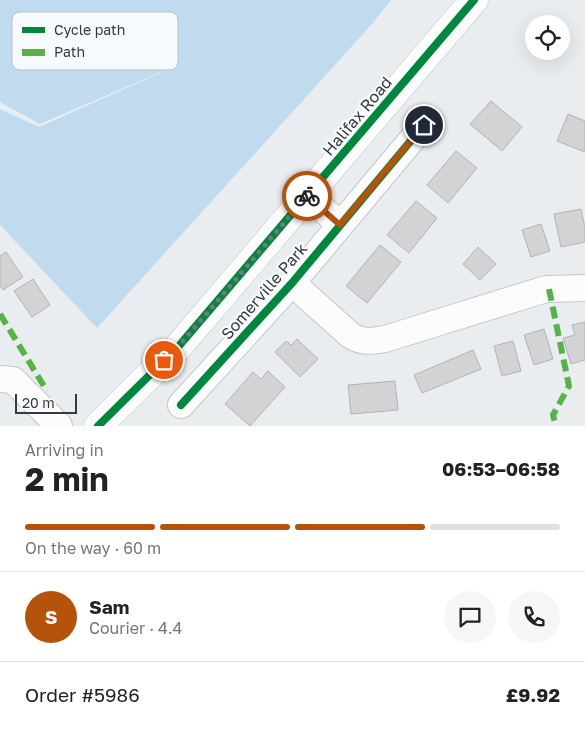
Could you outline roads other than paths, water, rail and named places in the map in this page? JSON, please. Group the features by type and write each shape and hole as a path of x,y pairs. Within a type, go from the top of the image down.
{"highway":[{"name":"Halifax Road","path":"98,426 178,347 474,0"}],"street":[{"name":"Somerville Park","path":"181,405 292,282 424,125"},
{"path":"308,195 340,225"},
{"name":"Somerville Park","path":"292,282 350,335 358,340 369,342 385,340 546,289 585,288"},
{"path":"0,379 14,380 59,426"}]}
